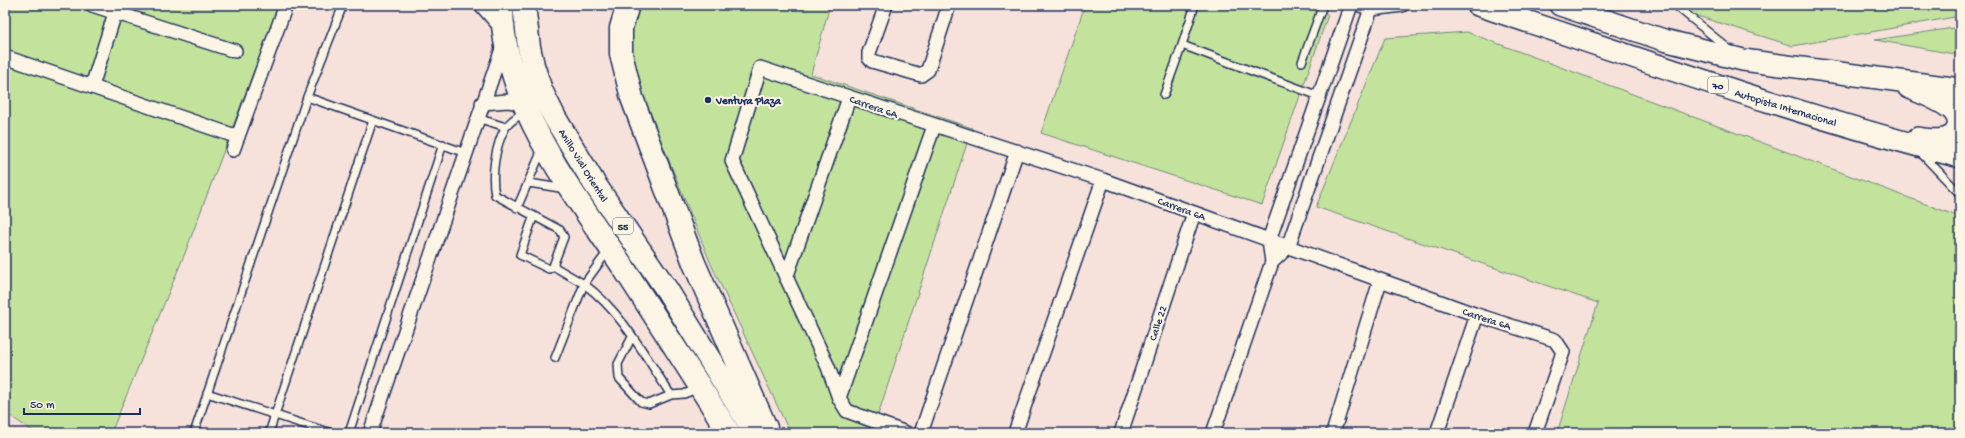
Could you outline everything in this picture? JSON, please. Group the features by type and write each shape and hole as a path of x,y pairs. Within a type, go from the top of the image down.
{"highway":[{"name":"Anillo Vial Oriental","path":"524,5 528,47 541,90 555,118 594,182 667,290 755,433"},
{"path":"628,5 621,28 621,48 623,67 632,98 694,263 769,433"},
{"name":"Anillo Vial Oriental","path":"502,20 511,67 524,107 544,144 729,433"}],"main road":[{"name":"Autopista Internacional","path":"1478,5 1755,98 1913,145 1960,157"},
{"path":"1560,5 1664,40 1743,60 1960,88"},
{"path":"1876,134 1941,139 1952,136 1957,130 1958,119 1951,109 1890,79"}],"street":[{"path":"92,5 116,14 235,51"},
{"path":"233,150 286,5"},
{"path":"370,433 482,103 502,20 481,5"},
{"path":"886,5 869,53 869,58 872,61 921,75 928,70 949,5"},
{"path":"1272,262 1268,240 1351,5"},
{"path":"1213,433 1272,262 1288,247 1365,7 1402,5"},
{"path":"92,86 116,14"},
{"path":"5,57 238,137"},
{"name":"Carrera 6A","path":"786,278 732,161 760,68 1103,180 1380,281 1477,315 1555,340 1562,352 1535,433"},
{"path":"849,98 786,278 828,367 839,398 847,411 906,433"},
{"path":"482,103 508,101 524,107"},
{"path":"839,398 934,126"},
{"path":"920,433 1018,151"},
{"path":"1015,433 1103,180"},
{"name":"Calle 22","path":"1121,433 1194,212"},
{"path":"1333,433 1380,281"},
{"path":"1437,433 1477,315"}],"lane":[{"path":"194,433 307,97 344,5"},
{"path":"1164,95 1196,5"},
{"path":"1302,62 1323,5"},
{"path":"1675,5 1743,60"},
{"path":"1182,45 1319,96"},
{"path":"307,97 466,153"},
{"path":"524,107 506,127 499,143 492,182 495,196 534,218 560,230 564,237 553,266 549,269 520,255 534,218"},
{"path":"477,118 506,127"},
{"path":"269,433 373,120"},
{"path":"349,433 443,144"},
{"path":"517,208 544,144"},
{"path":"1913,145 1960,194"},
{"path":"528,183 573,190"},
{"path":"555,358 584,284 611,248"},
{"path":"553,266 584,284 600,297 632,337 671,395"},
{"path":"632,337 618,364 619,378 641,402 649,404 671,395 684,394 700,387"},
{"path":"207,393 331,433"}],"green space":[{"path":"5,5 279,5 185,253 111,433 35,433 5,412"},
{"path":"638,5 830,5 811,74 972,128 872,433 790,433 711,264 644,99 625,46"},
{"path":"1085,5 1318,5 1328,15 1262,205 1041,133"},
{"path":"1662,5 1960,5 1960,16 1793,46"},
{"path":"1960,27 1960,55 1875,40"},
{"path":"1467,32 1960,217 1960,433 1557,433 1598,303 1316,207 1385,38"}],"place":[{"name":"Ventura Plaza","path":"708,100"}]}
